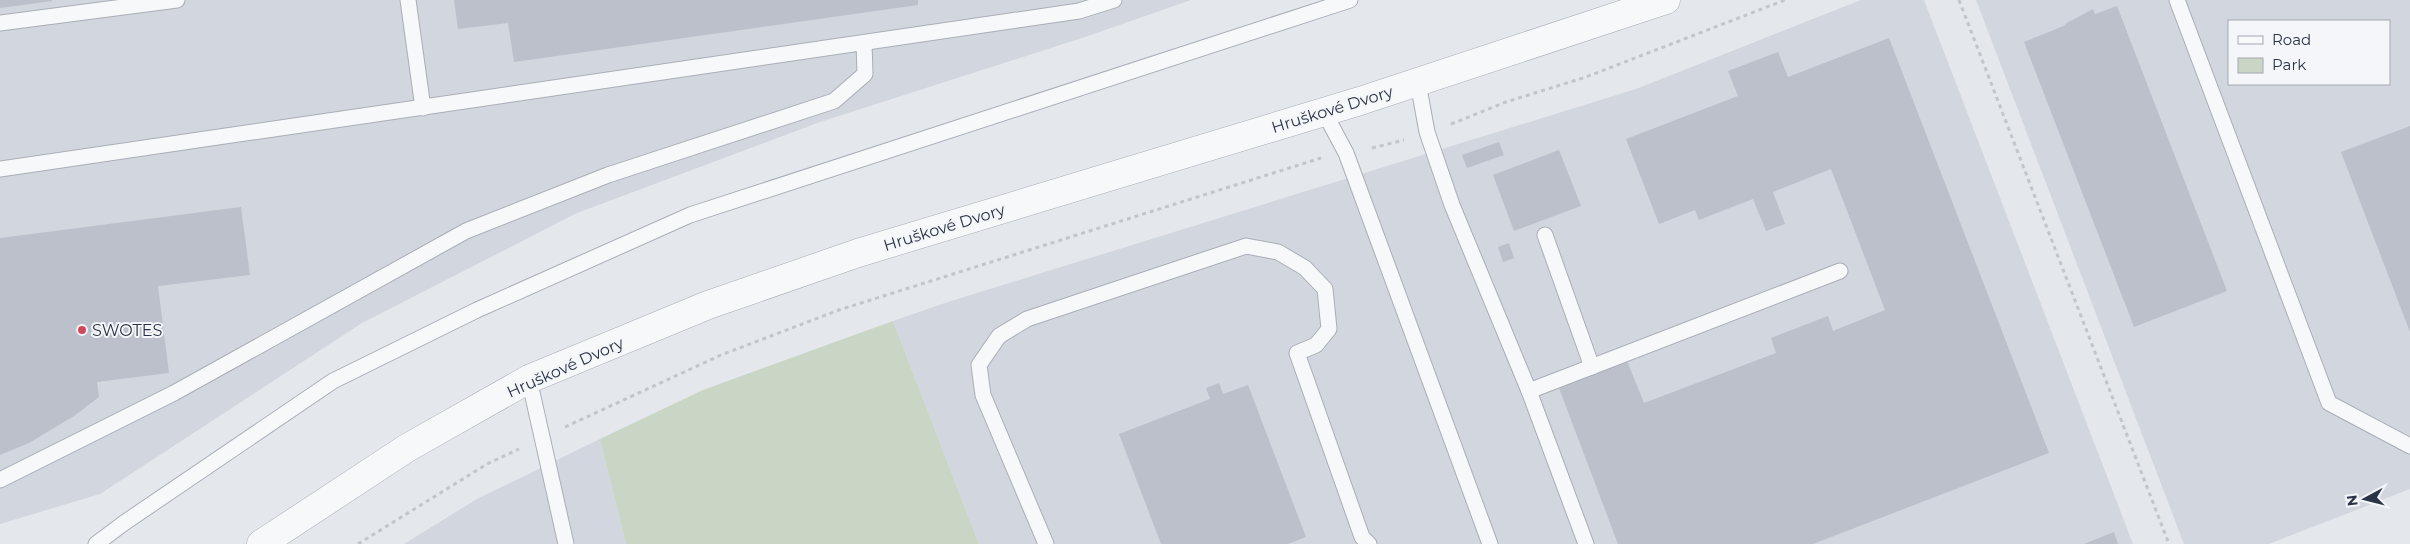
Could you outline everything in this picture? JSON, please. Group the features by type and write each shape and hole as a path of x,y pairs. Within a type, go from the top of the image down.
{"street":[{"name":"Hruškové Dvory","path":"261,544 407,448 529,379 708,305 858,253 1324,112 1666,0"}],"lane":[{"path":"0,23 176,0"},
{"path":"408,0 423,108"},
{"path":"0,168 423,108 1079,11 1114,0"},
{"path":"96,544 333,381 477,310 690,215 1350,0"},
{"path":"2177,0 2329,403 2410,446"},
{"path":"0,480 174,394 466,231 608,175 834,101 865,74 864,43"},
{"path":"1418,82 1427,132 1452,205 1529,391 1586,544"},
{"path":"1324,112 1346,153 1490,544"},
{"path":"1545,235 1592,367"},
{"path":"1046,544 983,395 979,365 999,336 1026,319 1246,246 1278,252 1305,268 1324,289 1330,329 1316,345 1297,353 1362,537 1369,544"},
{"path":"1529,391 1840,271"},
{"path":"529,379 566,544"}],"path":[{"path":"358,544 487,464 721,355 839,310 1312,160 1392,144 1506,102 1586,77 1785,0"},
{"path":"1959,0 2169,544"}],"shaded area":[{"path":"0,0 1191,0 1085,37 820,122 577,213 362,323 100,494 0,524"},
{"path":"1861,0 1924,0 2133,544 979,544 893,321 948,302 1636,89"},
{"path":"1976,0 2410,0 2410,489 2269,544 2184,544"},
{"path":"600,439 626,544 404,544 477,499"}],"green space":[{"path":"893,321 979,544 626,544 600,439 703,390"}],"building":[{"path":"0,0 52,0 52,1 0,8"},
{"path":"454,0 918,0 918,5 514,62 508,23 458,29"},
{"path":"2117,6 2227,291 2134,327 2024,42 2066,25 2093,9 2095,14"},
{"path":"1889,38 2049,453 1813,544 1618,544 1559,388 1627,361 1644,403 1776,353 1771,338 1828,316 1833,331 1885,310 1831,169 1773,192 1785,224 1766,231 1753,199 1699,220 1695,210 1659,224 1626,139 1738,96 1728,71 1778,52 1788,77"},
{"path":"2410,126 2410,332 2341,152"},
{"path":"1499,142 1504,155 1467,168 1462,155"},
{"path":"1559,150 1581,206 1514,231 1493,175"},
{"name":"SWOTES","path":"241,207 250,275 158,286 169,373 97,382 99,397 74,416 29,443 0,455 0,238"},
{"path":"1509,243 1514,258 1503,262 1498,247"},
{"path":"1219,383 1223,394 1248,385 1306,537 1288,544 1161,544 1119,434 1210,399 1206,388"},
{"path":"2114,532 2118,544 2084,544"}],"place":[{"name":"SWOTES","path":"82,330"}]}
